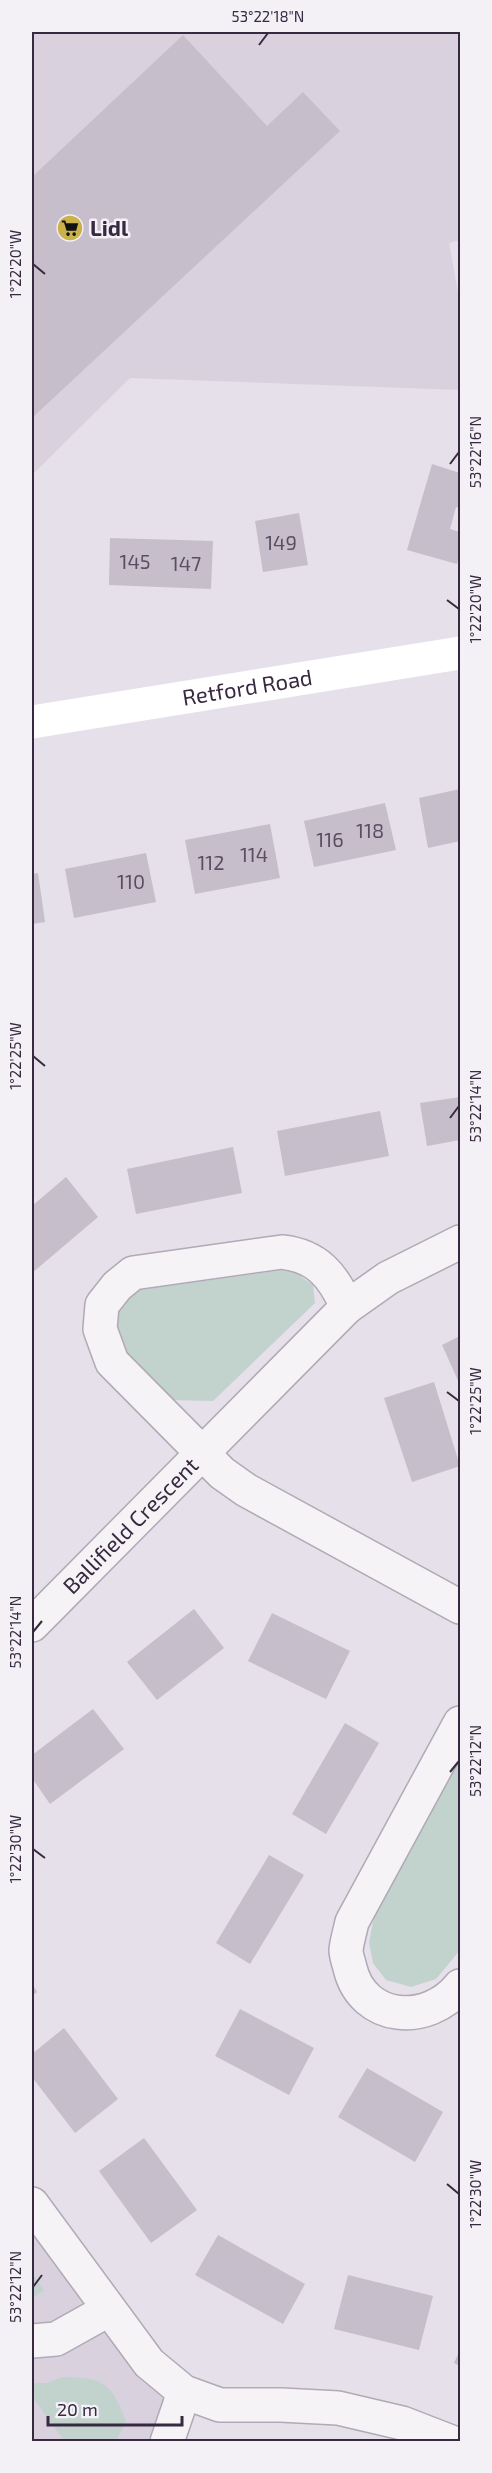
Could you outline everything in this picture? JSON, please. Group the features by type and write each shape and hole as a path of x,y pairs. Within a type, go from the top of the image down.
{"main road":[{"name":"Retford Road","path":"32,722 460,653"}],"street":[{"name":"Ballifield Crescent","path":"32,1624 201,1451 347,1307 388,1278 460,1242"},
{"name":"Ballifield Crescent","path":"201,1451 112,1362 100,1329 102,1305 117,1286 133,1273 282,1252 300,1254 320,1265 339,1289 347,1307"},
{"path":"201,1451 222,1473 246,1490 460,1607"},
{"path":"460,1723 352,1922 346,1951 353,1980 369,2000 387,2012 411,2014 437,2006 460,1986"},
{"path":"32,2204 149,2363 184,2392 220,2405 338,2408 402,2423 451,2442"},
{"path":"32,2342 56,2339 108,2310"},
{"path":"166,2442 184,2392"}],"shaded area":[{"path":"32,32 460,32 460,240 449,243 460,303 460,390 130,378 32,475"},
{"path":"290,1269 313,1285 315,1303 213,1401 172,1400 120,1352 117,1327 118,1308 139,1290"},
{"path":"460,1759 460,1950 436,1979 411,1987 386,1980 373,1963 369,1942 375,1912"},
{"path":"32,2204 184,2392 166,2441 32,2441"},
{"path":"32,2273 44,2290 32,2299"},
{"path":"63,2377 97,2381 110,2390 126,2421 116,2441 64,2441 32,2396 32,2383 47,2383"}],"building":[{"path":"183,35 267,126 303,92 340,131 32,418 32,177"},
{"path":"432,464 460,473 460,508 456,507 450,529 460,532 460,552 457,564 407,550"},
{"path":"299,513 308,565 263,572 255,521"},
{"path":"110,538 213,541 211,589 109,585"},
{"path":"460,789 460,841 428,848 419,798"},
{"path":"385,803 396,850 314,867 304,821"},
{"path":"270,824 280,878 195,894 185,840"},
{"path":"146,853 156,902 74,918 65,869"},
{"path":"38,873 45,922 32,924 32,874"},
{"path":"460,1097 460,1140 427,1146 420,1103"},
{"path":"380,1111 389,1156 285,1176 277,1131"},
{"path":"233,1147 242,1193 136,1214 127,1169"},
{"path":"66,1177 98,1217 32,1273 32,1206"},
{"path":"460,1336 460,1385 442,1345"},
{"path":"434,1382 460,1466 412,1482 384,1398"},
{"path":"194,1609 224,1648 157,1700 127,1662"},
{"path":"272,1613 350,1651 326,1699 248,1661"},
{"path":"93,1709 124,1749 50,1804 32,1778 32,1755"},
{"path":"345,1723 379,1743 326,1834 292,1814"},
{"path":"269,1855 304,1875 250,1964 216,1943"},
{"path":"32,1983 37,1992 32,1996"},
{"path":"240,2009 314,2048 289,2095 215,2056"},
{"path":"64,2028 118,2099 75,2133 32,2077 32,2054"},
{"path":"367,2068 443,2112 415,2162 338,2117"},
{"path":"144,2138 197,2210 151,2243 99,2171"},
{"path":"218,2235 305,2284 283,2324 195,2275"},
{"path":"348,2275 433,2296 419,2350 334,2329"},
{"path":"460,2350 460,2366 454,2363"}],"place":[{"name":"Lidl","path":"70,228"}]}
